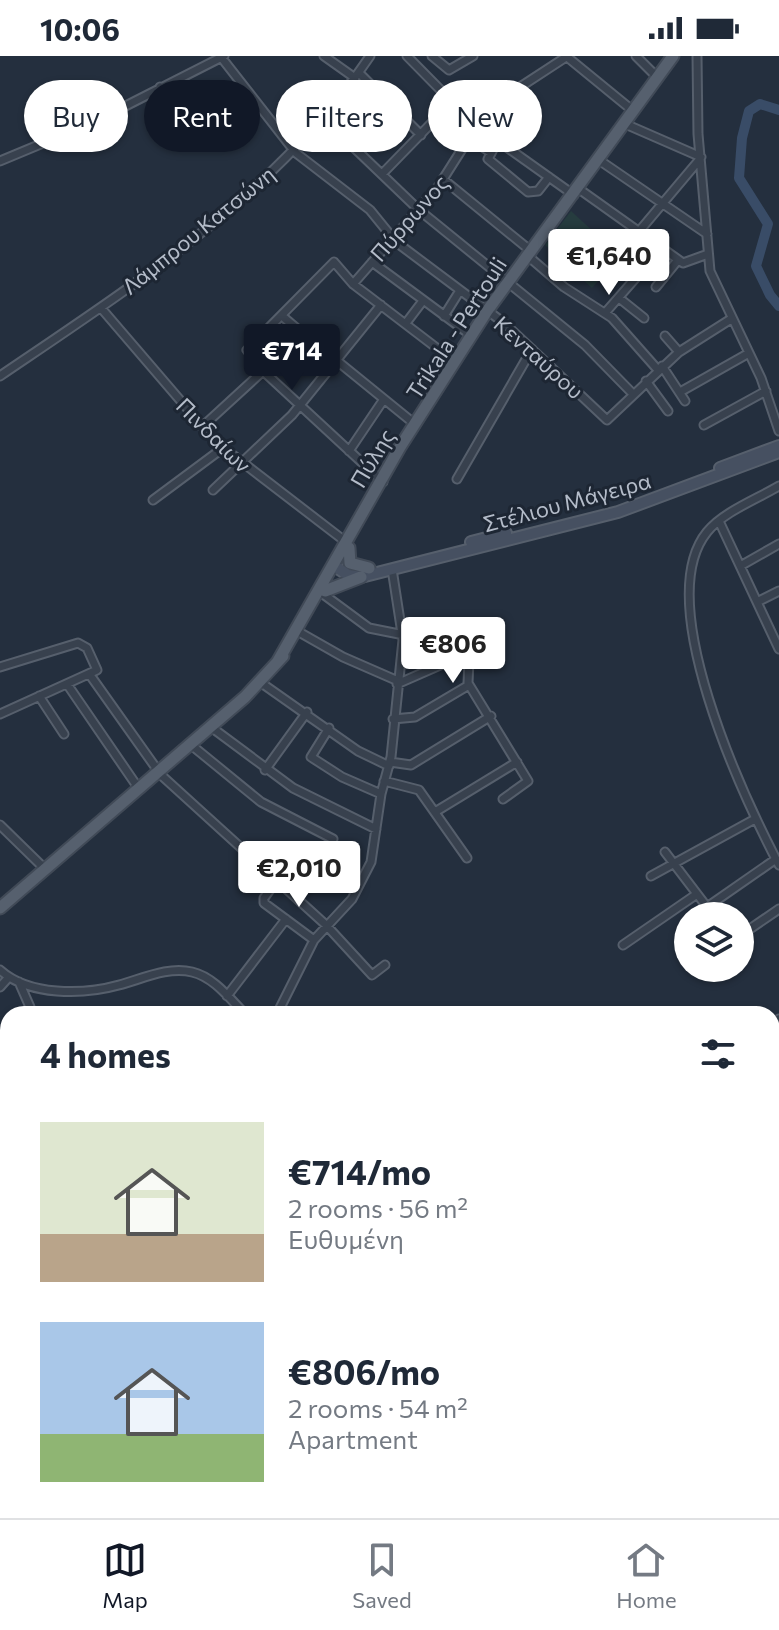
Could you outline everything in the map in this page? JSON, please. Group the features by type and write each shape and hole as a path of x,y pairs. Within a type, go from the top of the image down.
{"main road":[{"name":"Trikala - Pertouli","path":"415,426 507,282 673,56"},
{"name":"Πύλης","path":"278,661 415,426"},
{"name":"Στέλιου Μάγειρα","path":"365,572 392,569 618,512 779,449"},
{"name":"Στέλιου Μάγειρα","path":"365,572 607,509 779,449"},
{"path":"348,545 349,562 365,572"},
{"name":"Πύλης","path":"0,908 260,682 299,632 324,592 336,564"},
{"path":"336,564 348,575 365,572"},
{"path":"324,592 365,572"}],"street":[{"path":"174,80 223,56"},
{"name":"Κενταύρου","path":"223,56 276,127"},
{"path":"324,56 357,75 421,135"},
{"name":"Λάμπρου Κατσώνη","path":"353,80 370,56"},
{"path":"407,56 430,80"},
{"path":"432,56 449,70 473,56"},
{"path":"566,56 632,110"},
{"name":"Πύρρωνος","path":"530,80 566,56"},
{"path":"636,56 657,77"},
{"path":"695,56 708,254 715,287 766,391 779,431"},
{"path":"0,161 96,121 144,96"},
{"path":"623,123 701,157"},
{"path":"382,174 428,128"},
{"name":"Λάμπρου Κατσώνη","path":"0,376 101,308 236,205 289,152"},
{"name":"Κενταύρου","path":"296,152 370,210 392,238 532,349 607,420 633,394"},
{"path":"359,152 419,210 585,345 633,394 679,352 731,319"},
{"name":"Πύρρωνος","path":"353,284 444,180 462,152"},
{"path":"490,152 492,163 532,194 549,177"},
{"path":"515,152 678,260 687,263 708,254"},
{"path":"648,270 625,250 701,157"},
{"path":"599,160 707,234"},
{"path":"444,180 564,287 605,313 660,368 685,401"},
{"path":"605,313 648,270 661,249"},
{"path":"656,287 678,260"},
{"path":"383,482 263,371 247,351 333,262 339,264 353,284 455,362"},
{"path":"372,262 422,302 472,336"},
{"path":"444,316 459,292"},
{"path":"619,298 644,318"},
{"path":"406,323 422,302"},
{"path":"213,490 301,406 381,305"},
{"name":"Πινδαίων","path":"101,308 223,448 348,545"},
{"path":"282,316 302,333"},
{"path":"665,336 679,352"},
{"path":"457,479 532,349"},
{"path":"680,392 749,353"},
{"path":"336,360 415,426"},
{"path":"202,427 263,371"},
{"path":"646,381 668,411"},
{"path":"704,425 766,391"},
{"path":"349,451 384,399"},
{"path":"772,406 779,400"},
{"path":"153,500 223,448"},
{"path":"665,852 707,907 777,862 755,819 707,691 692,628 692,562 706,532 779,486"},
{"path":"719,521 779,649"},
{"path":"742,565 779,544"},
{"path":"281,1006 314,940 346,906 364,881 371,862 381,794 389,764 404,635 392,569"},
{"path":"759,601 779,591"},
{"path":"324,592 369,628 404,635"},
{"path":"770,629 779,623"},
{"path":"299,632 398,683 470,652"},
{"path":"470,637 469,685 491,716 528,781 503,799"},
{"path":"0,667 83,644 97,668 71,685 0,714"},
{"path":"90,675 158,771 222,833 326,925 372,975 385,965"},
{"path":"260,682 307,712 358,751 389,764 411,765 491,716"},
{"path":"71,685 139,789"},
{"path":"393,719 414,717 469,685"},
{"path":"39,696 64,734"},
{"path":"265,770 307,712"},
{"path":"211,727 265,770 304,794 376,829"},
{"path":"329,728 311,757 342,777 381,794"},
{"path":"190,744 261,802 333,839"},
{"path":"435,812 517,762"},
{"path":"384,781 415,787 467,858"},
{"path":"651,876 755,819"},
{"path":"0,825 45,869"},
{"path":"277,880 263,900 314,940"},
{"path":"623,945 697,894"},
{"path":"754,926 779,909"},
{"path":"227,996 286,919"},
{"path":"0,970 19,982 52,990 90,990 184,971 206,978 237,1006"},
{"path":"0,987 9,977"},
{"path":"19,982 30,1006"}],"green space":[{"path":"571,211 620,256 592,288 545,245"}],"waterway":[{"path":"779,110 760,104 749,111 742,138 739,178 768,224 756,266 779,306"}]}
